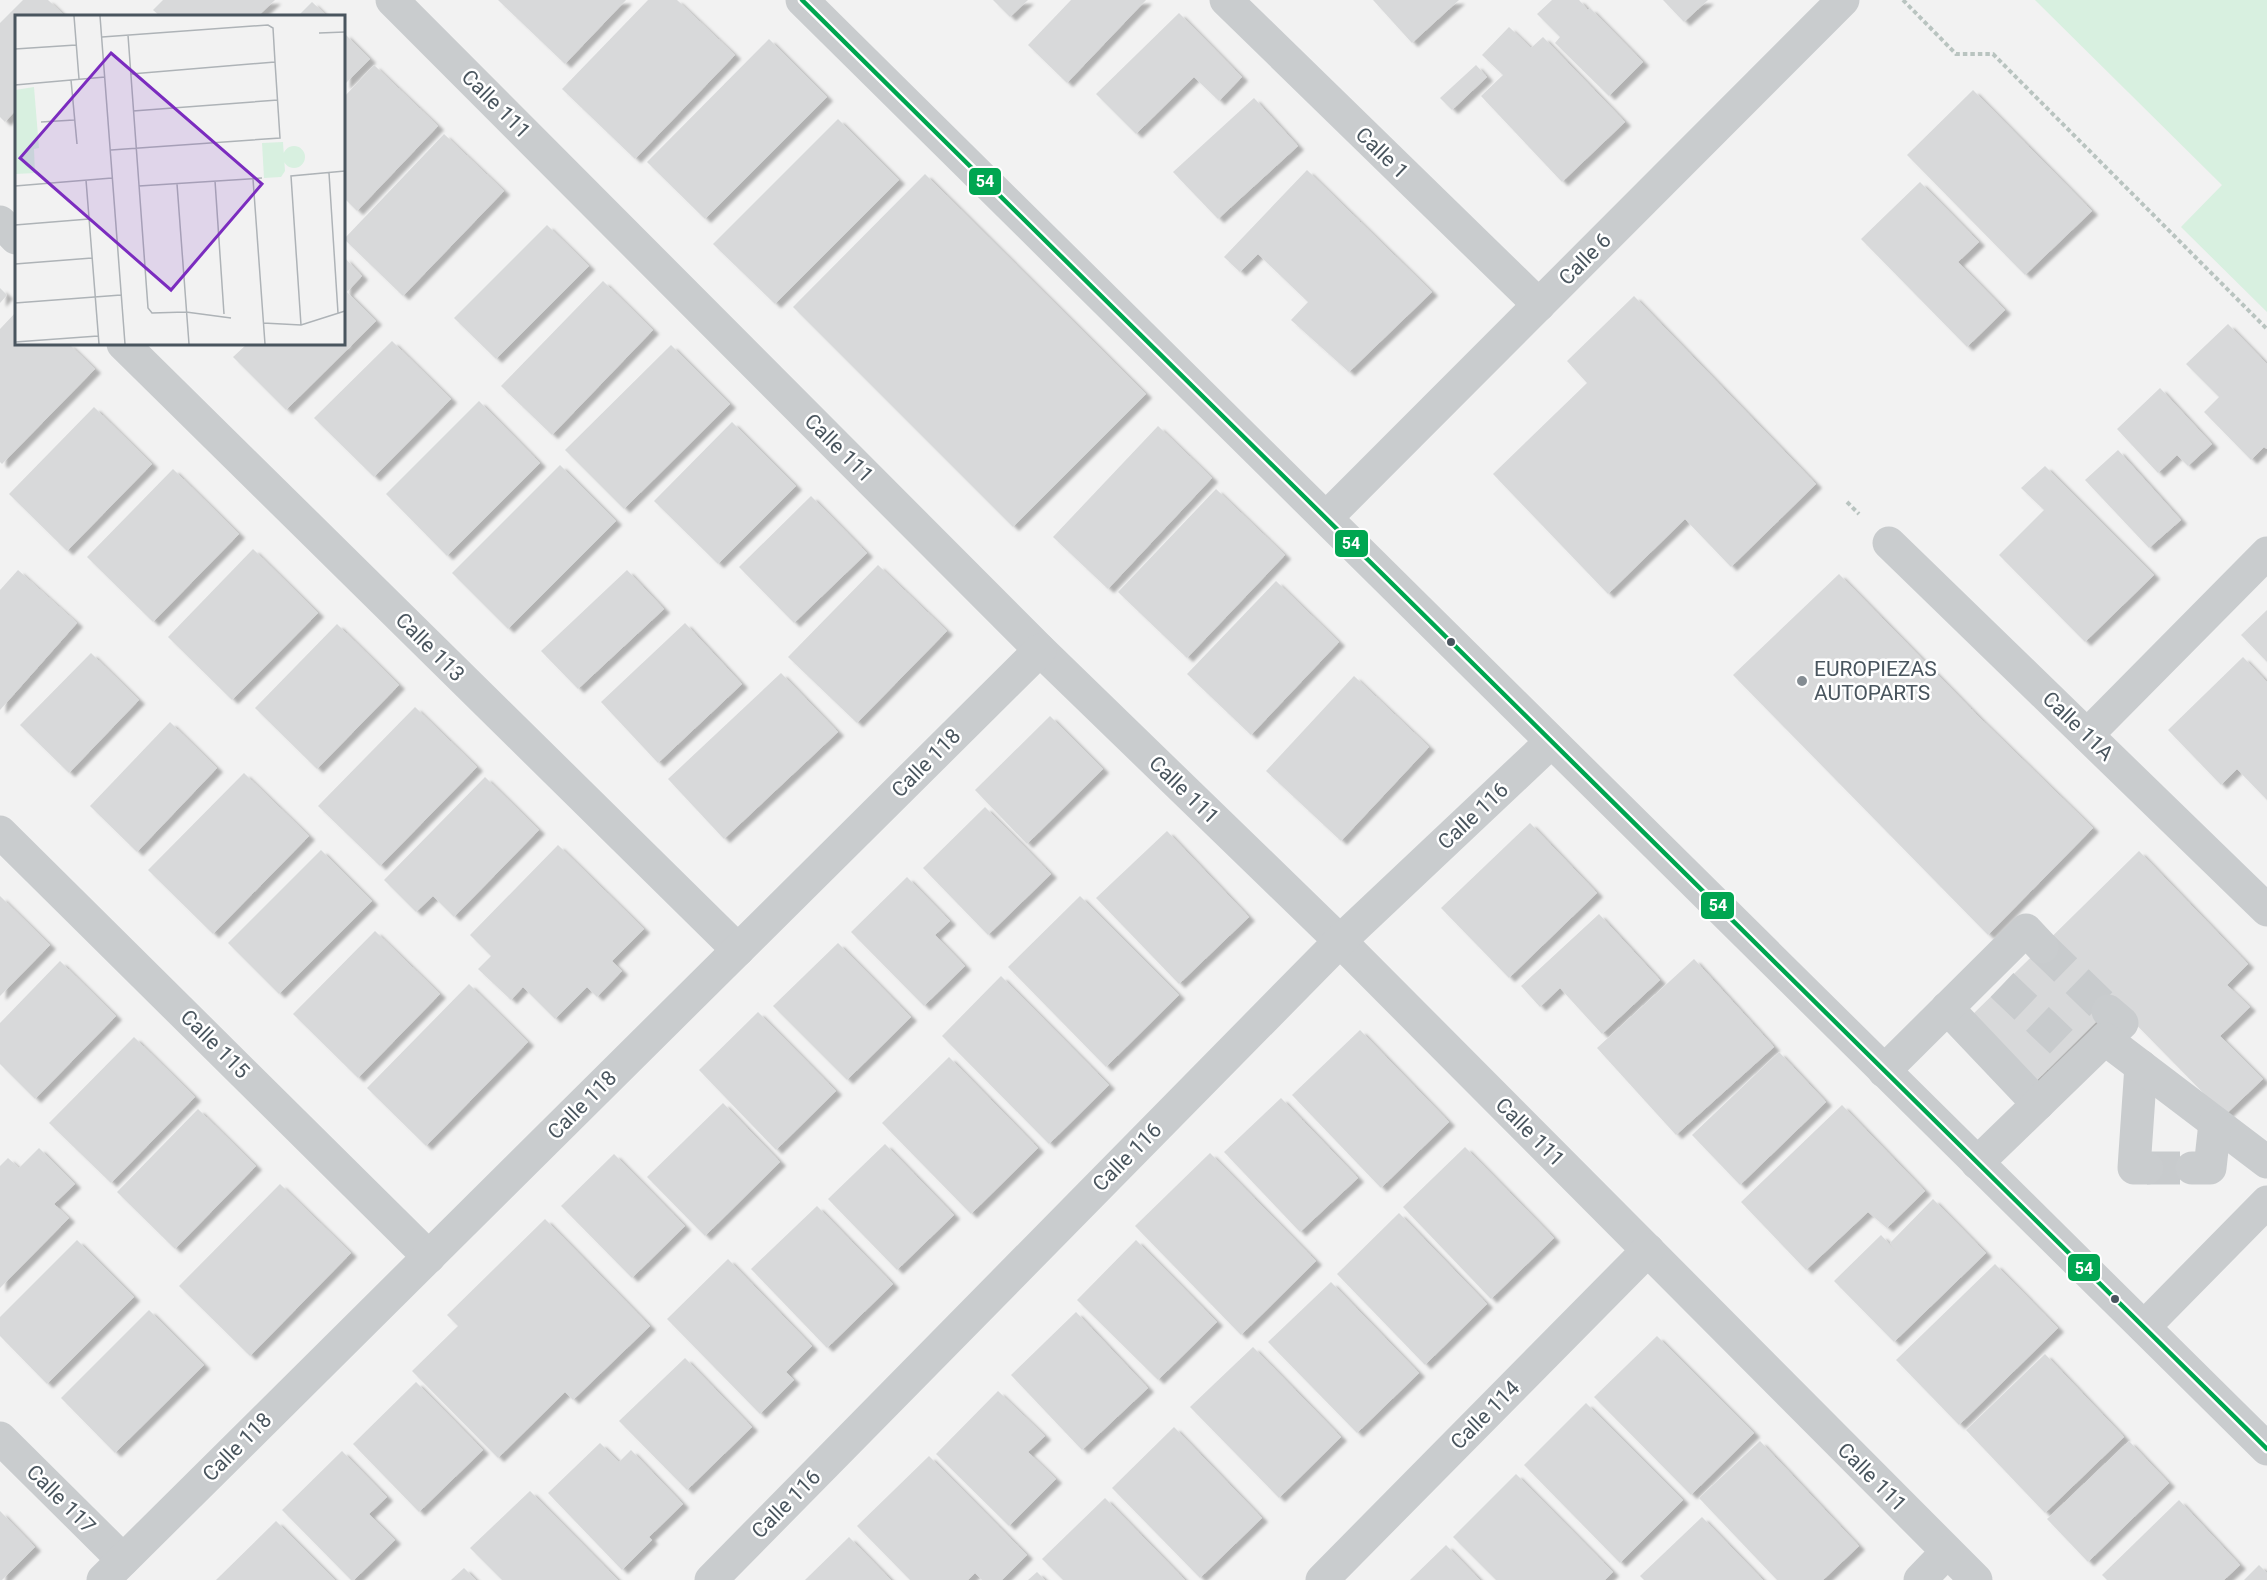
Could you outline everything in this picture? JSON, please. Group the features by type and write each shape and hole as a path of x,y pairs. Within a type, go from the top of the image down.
{"street":[{"name":"Calle 111","path":"392,0 1040,650 1340,941 1976,1580"},
{"path":"802,0 2267,1449"},
{"name":"Calle 1","path":"1226,0 1539,305"},
{"name":"Calle 6","path":"1327,517 1843,0"},
{"path":"0,222 15,237"},
{"name":"Calle 113","path":"124,345 738,950"},
{"name":"Calle 11A","path":"1889,543 2267,910"},
{"path":"2087,735 2267,553"},
{"name":"Calle 118","path":"113,1570 1040,650"},
{"name":"Calle 116","path":"711,1580 1340,941 1551,742"},
{"name":"Calle 115","path":"0,832 429,1257"},
{"path":"1884,1071 1947,1008 1994,977 2025,930 2042,946"},
{"path":"1947,1008 2038,1104"},
{"path":"1977,1163 2038,1104 2091,1040 2140,1066 2267,1162"},
{"path":"2140,1066 2134,1168 2147,1168"},
{"path":"2192,1168 2210,1168 2215,1123"},
{"path":"2144,1327 2267,1202"},
{"name":"Calle 114","path":"1323,1580 1648,1250"},
{"name":"Calle 117","path":"0,1438 113,1570"},
{"path":"1920,1580 1947,1552"}],"path":[{"path":"1903,0 1956,54 1993,54 2267,329"}],"green space":[{"path":"2035,0 2267,0 2267,312 2181,227 2222,185"}],"building":[{"path":"23,0 48,0 64,15 15,15 15,111 5,122 0,117 0,23"},
{"path":"163,0 275,0 259,15 159,15 153,10"},
{"path":"498,0 626,0 565,64"},
{"path":"648,0 677,0 735,55 635,159 562,89"},
{"path":"993,0 1028,0 1010,17"},
{"path":"1071,0 1146,0 1067,83 1028,45"},
{"path":"1373,0 1459,0 1412,43"},
{"path":"1552,0 1579,0 1588,10 1590,8 1643,62 1609,96 1555,43 1560,37 1537,14"},
{"path":"1663,0 1708,0 1684,22"},
{"path":"312,2 326,15 299,15"},
{"path":"1179,13 1242,77 1219,101 1194,77 1136,134 1096,94"},
{"path":"1509,27 1531,48 1543,37 1625,122 1562,182 1481,96 1503,75 1482,55"},
{"path":"345,34 370,59 345,84"},
{"path":"769,39 827,97 705,219 647,162"},
{"path":"374,65 438,126 357,211 345,199 345,96"},
{"path":"1476,65 1487,77 1452,110 1440,98"},
{"path":"1973,90 2092,211 2025,275 1907,155"},
{"path":"1254,98 1298,146 1218,219 1173,172"},
{"path":"838,119 899,180 775,304 713,244"},
{"path":"444,134 504,191 403,296 345,238"},
{"path":"1307,170 1432,292 1349,372 1291,320 1308,302 1258,254 1240,272 1224,257"},
{"path":"925,174 1146,394 1013,527 793,307"},
{"path":"1920,182 1979,242 1958,262 2005,310 1967,347 1861,239"},
{"path":"547,225 589,266 496,359 454,318"},
{"path":"345,258 362,276 347,292 376,321 286,410 233,357 246,345 345,345"},
{"path":"603,281 653,330 552,435 501,386"},
{"path":"0,288 7,295 0,303"},
{"path":"1634,296 1816,484 1731,567 1685,519 1608,594 1493,474 1587,383 1567,361"},
{"path":"15,313 15,345 70,345 95,369 2,464 0,462 0,329"},
{"path":"2228,324 2267,364 2267,449 2264,447 2251,460 2204,412 2219,397 2186,364"},
{"path":"392,341 451,399 374,477 314,418"},
{"path":"671,345 730,404 624,509 565,450"},
{"path":"2160,388 2212,444 2188,466 2177,455 2158,473 2117,429"},
{"path":"479,401 540,463 447,556 386,494"},
{"path":"94,407 152,464 67,551 9,494"},
{"path":"732,422 796,486 718,564 654,501"},
{"path":"1158,426 1212,478 1108,589 1053,537"},
{"path":"2118,450 2181,520 2149,548 2085,480"},
{"path":"560,465 616,521 508,629 452,573"},
{"path":"2045,466 2154,575 2085,642 1999,555 2044,510 2021,488"},
{"path":"173,469 239,534 153,622 87,557"},
{"path":"1216,489 1285,555 1187,658 1118,592"},
{"path":"811,496 867,553 794,623 739,567"},
{"path":"253,549 318,613 232,700 168,637"},
{"path":"878,565 947,631 857,723 788,657"},
{"path":"18,570 77,623 0,710 0,590"},
{"path":"627,570 664,609 578,689 541,651"},
{"path":"1839,574 1980,718 2093,828 1988,935 1733,675"},
{"path":"1276,581 1339,642 1251,735 1187,674"},
{"path":"2267,610 2267,662 2241,635"},
{"path":"685,623 742,684 658,763 601,702"},
{"path":"337,624 399,685 317,769 255,708"},
{"path":"91,653 139,700 69,773 20,725"},
{"path":"2243,657 2267,682 2267,800 2237,769 2221,785 2168,730"},
{"path":"781,673 838,732 724,839 668,779"},
{"path":"1354,676 1429,747 1341,841 1266,771"},
{"path":"415,707 477,767 380,866 318,806"},
{"path":"1050,716 1103,769 1027,844 975,790"},
{"path":"170,722 217,768 137,852 90,806"},
{"path":"244,773 309,836 213,934 148,870"},
{"path":"485,777 539,830 454,917 433,896 416,912 384,880"},
{"path":"985,807 1051,874 988,935 923,868"},
{"path":"1530,823 1597,893 1509,978 1441,908"},
{"path":"1167,831 1249,917 1179,984 1096,898"},
{"path":"558,845 644,929 612,961 622,971 597,997 587,987 555,1019 523,987 511,1000 478,969 491,956 470,935"},
{"path":"321,850 372,901 279,994 228,943"},
{"path":"2139,851 2248,964 2227,985 2250,1007 2220,1036 2263,1079 2225,1115 2115,1003 2033,1084 1969,1018"},
{"path":"907,877 950,921 935,935 965,966 924,1006 851,932"},
{"path":"0,896 50,945 0,996"},
{"path":"1080,896 1179,995 1106,1067 1008,967"},
{"path":"1599,914 1660,980 1602,1034 1560,988 1540,1007 1521,986"},
{"path":"375,931 440,994 358,1078 293,1014"},
{"path":"838,943 911,1017 847,1080 773,1006"},
{"path":"1694,959 1774,1047 1676,1135 1597,1048"},
{"path":"60,961 116,1016 35,1099 0,1064 0,1023"},
{"path":"1001,976 1109,1085 1049,1144 942,1036"},
{"path":"469,984 528,1042 426,1146 367,1088"},
{"path":"758,1012 836,1091 776,1150 699,1070"},
{"path":"1360,1030 1449,1122 1381,1188 1292,1095"},
{"path":"134,1037 195,1097 111,1183 49,1123"},
{"path":"1779,1052 1826,1102 1740,1185 1692,1135"},
{"path":"949,1057 1038,1148 971,1214 882,1123"},
{"path":"1281,1098 1358,1178 1300,1232 1224,1152"},
{"path":"723,1103 780,1162 705,1236 647,1177"},
{"path":"1842,1105 1925,1191 1887,1228 1868,1212 1806,1270 1741,1202"},
{"path":"198,1109 256,1166 175,1249 117,1192"},
{"path":"885,1144 954,1215 897,1270 828,1199"},
{"path":"1465,1147 1554,1238 1491,1299 1403,1207"},
{"path":"39,1148 75,1184 54,1204 69,1218 0,1288 0,1166 8,1158 19,1168"},
{"path":"1210,1153 1316,1261 1241,1335 1135,1226"},
{"path":"614,1154 685,1226 632,1278 561,1206"},
{"path":"280,1184 351,1253 250,1356 179,1286"},
{"path":"1933,1199 1986,1253 1894,1342 1834,1281 1881,1235 1895,1250 1890,1243"},
{"path":"817,1206 893,1284 827,1348 751,1269"},
{"path":"1399,1213 1487,1304 1425,1365 1337,1274"},
{"path":"545,1219 650,1326 573,1400 565,1392 498,1458 412,1371 458,1326 447,1315"},
{"path":"77,1240 134,1297 47,1384 0,1336 0,1317"},
{"path":"1136,1240 1217,1322 1158,1380 1077,1300"},
{"path":"728,1259 812,1346 786,1372 794,1380 760,1414 667,1319"},
{"path":"1995,1264 2058,1328 1959,1425 1896,1360"},
{"path":"1331,1282 1419,1373 1357,1433 1268,1342"},
{"path":"149,1310 204,1365 115,1453 61,1398"},
{"path":"1076,1312 1148,1388 1082,1450 1011,1375"},
{"path":"1657,1336 1754,1433 1691,1495 1594,1397"},
{"path":"1253,1347 1341,1437 1279,1498 1190,1407"},
{"path":"2045,1354 2124,1437 2045,1513 1966,1430"},
{"path":"685,1358 752,1427 687,1490 619,1421"},
{"path":"416,1382 483,1450 419,1512 353,1444"},
{"path":"998,1391 1045,1436 1028,1452 1056,1479 1009,1526 936,1454"},
{"path":"1586,1403 1683,1500 1620,1563 1524,1465"},
{"path":"1174,1427 1262,1518 1200,1578 1112,1488"},
{"path":"1760,1441 1859,1546 1823,1580 1777,1580 1699,1498"},
{"path":"2129,1441 2169,1483 2088,1562 2047,1519"},
{"path":"600,1443 619,1462 631,1450 683,1504 649,1537 652,1540 622,1570 548,1493"},
{"path":"342,1451 387,1497 369,1514 395,1540 354,1580 351,1580 282,1510"},
{"path":"929,1456 1027,1555 1002,1580 982,1580 975,1573 968,1580 910,1580 857,1526"},
{"path":"1516,1474 1613,1572 1605,1580 1496,1580 1453,1537"},
{"path":"530,1491 618,1580 502,1580 470,1548"},
{"path":"1105,1498 1185,1580 1063,1580 1042,1559"},
{"path":"2179,1500 2240,1565 2224,1580 2107,1580 2102,1575"},
{"path":"0,1511 35,1547 2,1580 0,1580"},
{"path":"1702,1517 1763,1580 1644,1580 1640,1576"},
{"path":"276,1521 335,1580 216,1580"},
{"path":"849,1537 891,1580 805,1580"},
{"path":"1446,1545 1480,1580 1410,1580"},
{"path":"2259,1565 2267,1573 2267,1580 2244,1580"},
{"path":"464,1568 476,1580 451,1580"},
{"path":"1037,1572 1045,1580 1028,1580"}],"tunnel":[{"path":"2042,947 2108,1011"},
{"path":"2002,985 2069,1049"},
{"path":"2147,1168 2192,1168"}],"transit line":[{"name":"54","path":"802,0 2267,1449"}],"place":[{"name":"EUROPIEZAS AUTOPARTS","path":"1802,681"}]}
